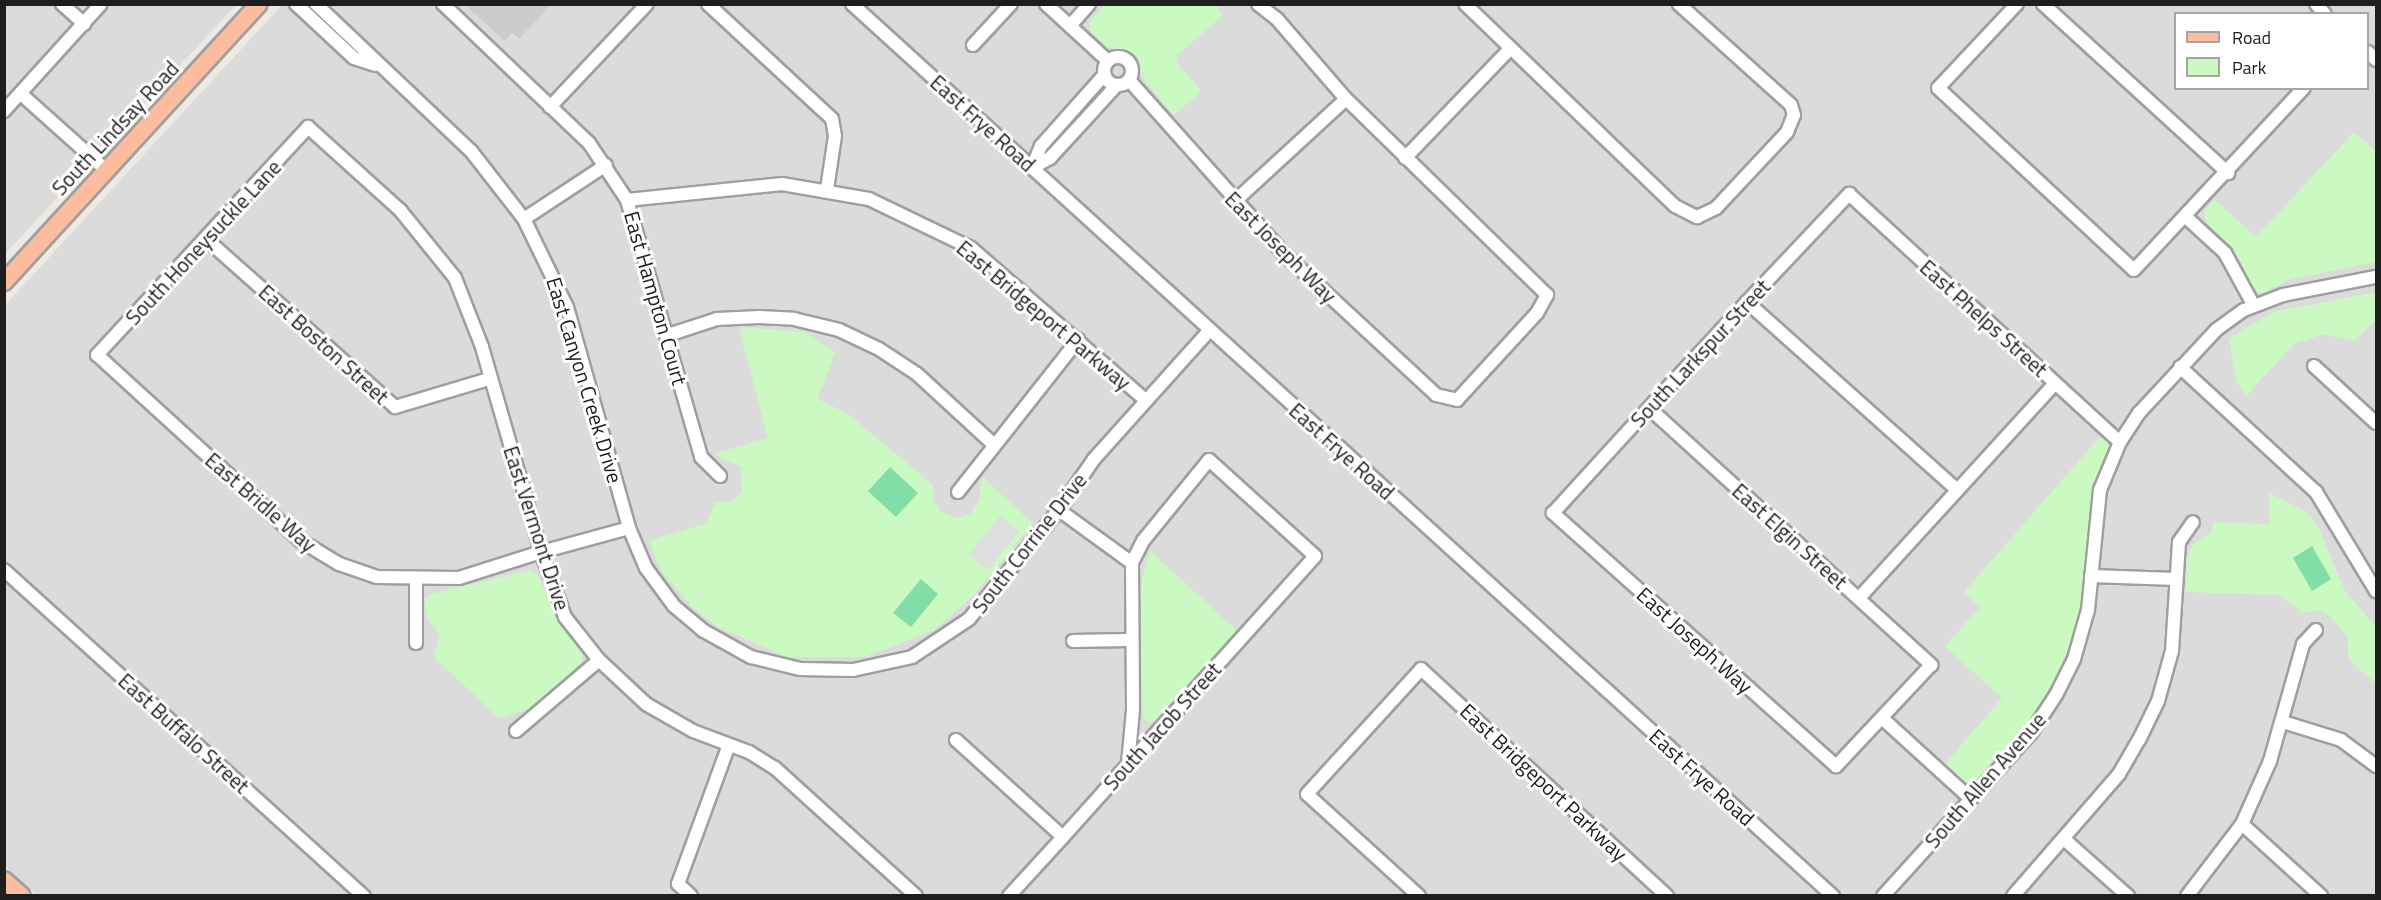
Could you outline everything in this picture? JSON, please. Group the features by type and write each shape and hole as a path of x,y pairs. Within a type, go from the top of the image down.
{"main road":[{"name":"South Lindsay Road","path":"4,282 259,4"},
{"path":"4,880 21,896"}],"street":[{"path":"62,4 84,24"},
{"path":"4,111 101,4"},
{"name":"East Canyon Creek Drive","path":"296,4 354,58 375,65"},
{"name":"East Canyon Creek Drive","path":"316,4 375,65 471,151 524,219 567,307 629,528 647,570 674,606 704,631 751,657 800,669"},
{"name":"East Hampton Court","path":"443,4 550,107 606,165 627,200 668,335 701,457 720,476"},
{"path":"550,107 647,4"},
{"path":"708,4 832,119 835,136 827,189"},
{"name":"East Frye Road","path":"852,4 1833,896"},
{"path":"973,45 1011,4"},
{"name":"East Joseph Way","path":"1046,4 1070,26 1106,68 1123,82 1234,202 1301,270 1436,395 1446,400 1464,394 1537,313 1547,295 1405,158"},
{"path":"1070,26 1089,4"},
{"path":"1258,4 1277,19 1346,99 1405,158 1509,50"},
{"path":"1465,4 1509,50 1675,206 1697,217 1716,208 1787,132 1794,115 1791,105 1679,4"},
{"path":"2017,4 1938,88 2134,270 2187,218 2302,90"},
{"path":"2043,4 2228,173"},
{"name":"East Joseph Way","path":"1106,68 1119,57 1129,62 1123,82"},
{"path":"1032,168 1041,146 1106,68"},
{"path":"1032,168 1050,158 1123,82"},
{"path":"21,94 106,170"},
{"path":"1234,202 1346,99"},
{"name":"South Honeysuckle Lane","path":"97,355 308,127"},
{"name":"East Vermont Drive","path":"308,127 400,210 455,278 489,379 542,552 566,617 599,660 646,704 728,747 749,752 775,768 916,896"},
{"path":"524,219 606,165"},
{"name":"East Bridgeport Parkway","path":"627,200 749,184 827,189 869,199 971,248 1145,400"},
{"name":"South Larkspur Street","path":"1553,513 1849,194"},
{"name":"East Phelps Street","path":"1849,194 2120,442"},
{"path":"2187,218 2225,253 2254,306"},
{"name":"East Boston Street","path":"206,239 394,407 489,379"},
{"name":"South Allen Avenue","path":"1883,896 2031,733 2056,696 2074,659 2088,610 2100,490 2120,442 2180,367 2216,330 2254,306 2283,295 2376,277"},
{"path":"1747,302 1957,490"},
{"path":"668,335 717,319 794,319 839,330 879,349 917,374 993,444"},
{"name":"South Corrine Drive","path":"800,669 853,670 912,657 969,619 1059,510 1094,459 1209,331"},
{"path":"958,492 993,444 1078,340"},
{"name":"East Bridle Way","path":"97,355 301,541 339,564 377,577 416,581 459,578 629,528"},
{"path":"2314,366 2376,423"},
{"path":"2180,367 2307,482 2332,511 2376,591"},
{"path":"1859,598 2055,383"},
{"name":"East Elgin Street","path":"1649,408 1931,665 1883,719"},
{"name":"South Jacob Street","path":"1008,896 1315,556 1209,460 1143,541 1132,564"},
{"path":"1059,510 1132,564 1133,710 1128,764"},
{"name":"East Joseph Way","path":"1553,513 1836,766 1883,719"},
{"path":"2013,896 2120,774 2158,701 2172,651 2179,542 2193,522"},
{"name":"East Buffalo Street","path":"4,570 364,896"},
{"path":"2091,576 2176,579"},
{"path":"416,581 416,644"},
{"path":"2187,896 2242,824 2283,722 2303,644 2316,630"},
{"path":"1073,641 1132,640"},
{"path":"516,731 599,660"},
{"name":"East Bridgeport Parkway","path":"1419,896 1307,794 1421,669 1667,896"},
{"path":"1883,719 1971,799"},
{"path":"2283,722 2341,740 2376,766"},
{"path":"956,740 1063,837"},
{"path":"691,896 678,884 728,747"},
{"path":"2242,824 2321,896"},
{"path":"2064,838 2128,896"}],"shaded area":[{"path":"472,4 551,5 519,39 512,33 505,41 468,8"},
{"path":"551,4 2376,5 2376,895 37,896 5,866 5,305 282,5 472,5 469,8 519,39"},
{"path":"5,5 236,5 5,254"},
{"path":"1000,516 1019,531 988,570 969,555"}],"green space":[{"path":"1104,5 1217,5 1222,16 1177,55 1176,61 1201,91 1174,115 1144,80 1136,56 1107,47 1090,31 1090,21"},
{"path":"2354,132 2376,151 2376,262 2291,279 2262,293 2254,291 2235,253 2205,220 2205,210 2215,200 2256,237"},
{"path":"2376,292 2376,320 2354,341 2324,334 2294,344 2246,396 2236,381 2229,339 2273,312"},
{"path":"739,329 804,332 835,352 818,399 848,414 934,486 933,500 941,512 957,518 970,514 979,500 982,477 1033,523 972,597 934,630 864,657 787,657 718,627 692,607 661,570 649,541 707,523 715,503 732,501 742,492 741,467 713,454 768,438"},
{"path":"2106,430 2120,442 2110,464 2088,610 2056,695 1971,799 1939,771 2002,698 1945,646 1980,607 1964,592"},
{"path":"890,467 918,493 896,517 868,491"},
{"path":"2270,493 2307,512 2319,528 2345,591 2376,627 2376,684 2349,660 2347,636 2328,614 2317,610 2304,613 2279,595 2186,592 2187,558 2193,544 2210,533 2214,522 2269,524"},
{"path":"2312,546 2331,579 2312,591 2293,558"},
{"path":"1150,551 1238,632 1151,724 1143,718 1139,592"},
{"path":"529,570 537,574 559,619 583,653 581,663 533,708 499,718 434,657 440,636 427,618 425,599 431,594"},
{"path":"921,579 938,594 911,627 893,613"}]}
